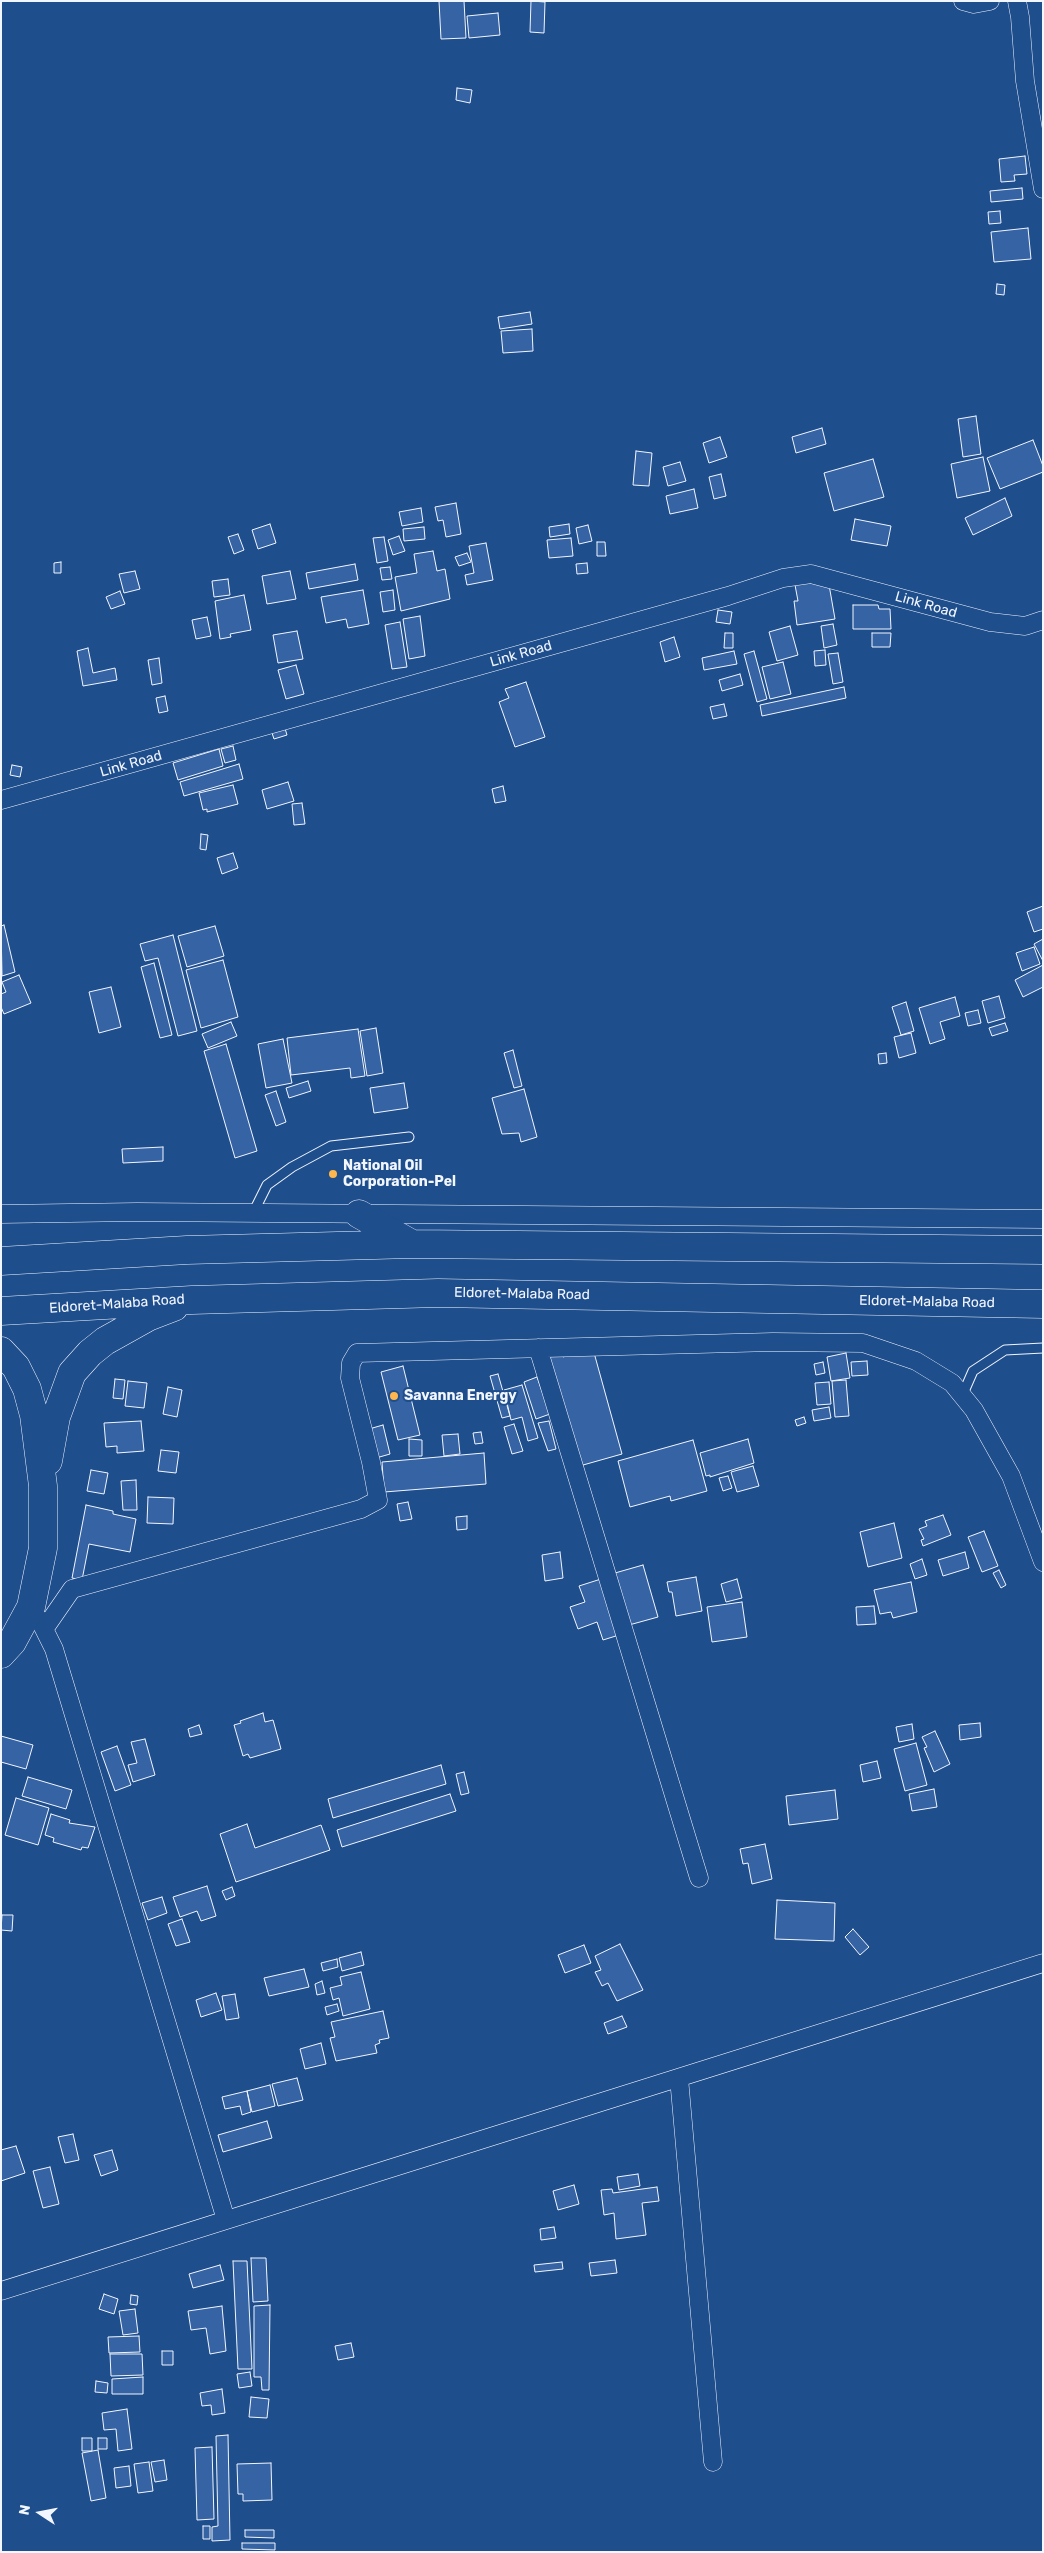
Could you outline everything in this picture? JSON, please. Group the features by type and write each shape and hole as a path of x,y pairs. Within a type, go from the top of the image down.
{"highway":[{"path":"360,1214 412,1244"},
{"path":"1,1261 187,1250 412,1244 1043,1250"},
{"name":"Eldoret-Malaba Road","path":"1,1311 192,1300 438,1293 1043,1304"},
{"path":"43,1486 56,1418 72,1373 90,1353 105,1341 148,1318 192,1300"},
{"path":"1,1351 16,1367 27,1388 34,1415 43,1486 43,1548 38,1617 1,1654"}],"street":[{"path":"962,1 974,4 990,1"},
{"path":"1017,1 1025,81 1043,189"},
{"name":"Link Road","path":"1,800 783,578 811,574 990,622 1025,626 1043,620"},
{"path":"1,1214 253,1213 1043,1219"},
{"path":"226,2220 54,1649 38,1617 72,1589 361,1509 378,1500 371,1462 350,1378 351,1363 357,1353 773,1342 863,1343 916,1361 952,1383 974,1410 1011,1476 1043,1562"},
{"path":"538,1348 699,1878"},
{"path":"1,2290 1043,1963"},
{"path":"679,2078 713,2462"}],"lane":[{"path":"253,1213 267,1185 292,1167 331,1146 409,1137"},
{"path":"962,1396 973,1371 1005,1350 1043,1348"}],"building":[{"path":"439,1 464,1 466,38 441,39"},
{"path":"531,1 545,2 544,33 530,32"},
{"path":"498,13 500,35 469,38 467,16"},
{"path":"457,88 472,90 470,103 456,100"},
{"path":"1025,156 1027,174 1014,175 1015,181 1001,182 999,159"},
{"path":"1022,188 1023,199 991,202 990,191"},
{"path":"1000,211 1001,223 989,224 988,212"},
{"path":"1028,228 1031,259 994,262 991,232"},
{"path":"997,284 1005,285 1004,295 996,294"},
{"path":"530,312 532,324 500,329 498,317"},
{"path":"532,329 533,351 503,353 501,331"},
{"path":"976,416 981,454 963,457 958,419"},
{"path":"822,428 826,444 796,453 792,437"},
{"path":"720,437 727,457 709,463 703,443"},
{"path":"1033,440 1043,466 1043,472 1000,489 987,458"},
{"path":"636,451 652,453 649,486 633,485"},
{"path":"983,457 990,491 957,498 951,464"},
{"path":"873,459 884,497 834,511 824,473"},
{"path":"680,462 686,481 668,486 663,467"},
{"path":"721,474 726,496 714,499 709,477"},
{"path":"694,489 698,508 670,514 666,496"},
{"path":"1005,498 1012,516 973,535 965,518"},
{"path":"456,503 461,534 446,537 443,520 438,521 435,507"},
{"path":"421,508 423,522 402,526 399,512"},
{"path":"855,519 891,526 887,546 851,540"},
{"path":"270,524 276,543 258,549 252,530"},
{"path":"569,524 570,534 550,537 549,527"},
{"path":"588,525 592,541 579,544 576,528"},
{"path":"424,527 425,539 404,541 403,529"},
{"path":"238,534 244,550 234,554 228,537"},
{"path":"399,536 405,551 393,555 388,540"},
{"path":"384,537 388,561 377,563 373,538"},
{"path":"571,538 573,556 549,558 547,540"},
{"path":"597,542 605,542 606,556 597,556"},
{"path":"486,543 493,580 467,585 465,575 474,573 469,546"},
{"path":"433,551 437,571 445,569 450,599 401,611 395,577 417,573 414,554"},
{"path":"467,553 471,562 459,566 455,557"},
{"path":"61,562 61,573 54,573 54,563"},
{"path":"587,563 588,573 577,574 576,564"},
{"path":"355,564 358,580 309,589 306,573"},
{"path":"390,567 392,579 382,580 380,568"},
{"path":"135,571 140,589 124,593 119,574"},
{"path":"290,571 296,599 267,604 262,576"},
{"path":"228,579 230,595 214,597 212,581"},
{"path":"828,579 835,619 797,625 794,601 798,601 795,585"},
{"path":"363,590 369,624 348,628 346,619 326,623 321,597"},
{"path":"393,590 395,610 383,612 380,592"},
{"path":"120,591 125,604 111,609 106,597"},
{"path":"244,595 251,630 230,634 231,637 220,639 215,601"},
{"path":"853,605 878,605 879,609 890,609 891,629 853,629"},
{"path":"718,610 732,612 730,624 716,622"},
{"path":"420,616 425,656 409,659 403,619"},
{"path":"207,617 211,636 196,639 192,620"},
{"path":"400,622 407,667 392,669 385,625"},
{"path":"833,624 837,645 824,648 821,626"},
{"path":"790,626 798,655 777,661 769,632"},
{"path":"297,631 303,659 278,663 273,635"},
{"path":"725,633 733,633 733,648 724,648"},
{"path":"872,633 891,633 890,647 872,647"},
{"path":"674,637 680,657 665,662 660,642"},
{"path":"88,648 93,673 115,668 117,680 83,686 77,651"},
{"path":"825,650 826,665 815,666 814,651"},
{"path":"734,651 737,664 704,670 702,658"},
{"path":"754,651 767,699 757,702 744,654"},
{"path":"838,653 843,682 833,684 828,654"},
{"path":"159,658 162,683 152,685 148,660"},
{"path":"783,662 791,694 770,699 762,667"},
{"path":"296,665 304,694 286,699 278,670"},
{"path":"740,674 743,685 722,691 719,680"},
{"path":"526,682 545,737 515,747 499,702 509,698 505,689"},
{"path":"844,687 846,698 762,716 760,705"},
{"path":"165,696 168,711 159,713 156,698"},
{"path":"724,704 727,716 713,719 710,707"},
{"path":"284,725 287,735 274,739 271,730"},
{"path":"233,746 236,760 225,763 221,749"},
{"path":"219,749 223,766 178,780 173,763"},
{"path":"239,764 243,779 184,796 180,782"},
{"path":"12,765 22,767 20,777 10,775"},
{"path":"288,782 294,801 267,809 262,790"},
{"path":"233,785 238,804 207,812 207,809 203,810 199,793"},
{"path":"503,786 506,801 495,803 492,789"},
{"path":"302,803 305,824 294,825 292,804"},
{"path":"201,834 208,835 206,850 200,849"},
{"path":"233,853 238,868 222,874 217,858"},
{"path":"1043,906 1043,929 1034,932 1027,912"},
{"path":"4,925 15,972 2,976 1,926"},
{"path":"215,926 224,956 187,967 178,936"},
{"path":"173,935 197,1031 178,1036 158,958 145,961 140,944"},
{"path":"1043,939 1043,961 1034,944"},
{"path":"1034,947 1040,964 1022,971 1016,953"},
{"path":"223,960 238,1017 201,1028 186,970"},
{"path":"154,963 172,1035 160,1038 141,967"},
{"path":"1043,965 1043,987 1023,997 1015,980"},
{"path":"19,975 31,1003 4,1014 1,1007 1,994 6,992 2,982"},
{"path":"111,987 121,1027 99,1033 89,992"},
{"path":"999,996 1005,1018 988,1023 982,1001"},
{"path":"955,997 960,1016 940,1022 945,1039 930,1044 919,1008"},
{"path":"906,1002 914,1031 901,1035 892,1007"},
{"path":"978,1010 981,1023 968,1026 965,1013"},
{"path":"231,1022 237,1036 208,1048 202,1034"},
{"path":"1005,1023 1008,1031 992,1036 989,1028"},
{"path":"376,1028 383,1073 367,1076 360,1031"},
{"path":"358,1029 365,1076 351,1078 350,1068 291,1075 287,1038"},
{"path":"911,1033 916,1053 899,1058 894,1037"},
{"path":"283,1039 292,1083 266,1088 258,1044"},
{"path":"226,1044 257,1151 235,1158 204,1051"},
{"path":"513,1050 522,1086 514,1088 504,1053"},
{"path":"886,1053 887,1063 879,1064 878,1054"},
{"path":"308,1081 311,1091 289,1098 286,1088"},
{"path":"404,1083 408,1108 374,1113 370,1088"},
{"path":"524,1089 537,1137 521,1142 519,1133 502,1134 492,1098"},
{"path":"276,1091 286,1122 276,1126 265,1095"},
{"path":"163,1147 163,1161 123,1163 122,1149"},
{"path":"593,1349 622,1454 576,1467 546,1358 562,1354 563,1357"},
{"path":"846,1353 850,1378 831,1381 827,1357"},
{"path":"867,1361 868,1375 852,1376 851,1362"},
{"path":"823,1362 825,1373 816,1375 814,1364"},
{"path":"403,1366 420,1435 398,1440 381,1372"},
{"path":"498,1374 510,1416 502,1418 490,1376"},
{"path":"537,1377 550,1414 536,1419 524,1382"},
{"path":"115,1379 125,1380 123,1399 113,1398"},
{"path":"846,1380 849,1416 835,1417 832,1381"},
{"path":"128,1381 147,1383 144,1408 125,1406"},
{"path":"829,1382 831,1404 817,1405 815,1383"},
{"path":"522,1385 538,1438 528,1441 522,1417 511,1420 504,1390"},
{"path":"168,1387 182,1390 177,1417 163,1414"},
{"path":"829,1407 831,1418 814,1421 812,1410"},
{"path":"804,1417 806,1423 797,1426 795,1420"},
{"path":"141,1421 144,1451 117,1453 117,1446 106,1447 104,1423"},
{"path":"549,1421 556,1449 548,1451 538,1423"},
{"path":"514,1424 523,1451 512,1454 504,1427"},
{"path":"383,1425 390,1454 376,1458 369,1429"},
{"path":"481,1432 483,1443 475,1444 473,1433"},
{"path":"458,1434 460,1454 444,1456 442,1435"},
{"path":"409,1439 422,1440 422,1456 409,1456"},
{"path":"748,1439 754,1463 710,1477 710,1475 706,1476 700,1453"},
{"path":"693,1440 707,1491 671,1501 670,1496 630,1507 618,1461"},
{"path":"161,1450 179,1452 176,1473 158,1471"},
{"path":"484,1453 486,1484 384,1492 382,1462"},
{"path":"753,1466 759,1486 737,1492 731,1472"},
{"path":"91,1470 108,1473 104,1494 87,1491"},
{"path":"728,1476 732,1488 723,1491 719,1478"},
{"path":"136,1480 137,1510 123,1510 121,1481"},
{"path":"148,1497 174,1498 173,1524 147,1523"},
{"path":"408,1502 412,1519 400,1521 397,1504"},
{"path":"86,1505 113,1511 113,1514 136,1519 130,1552 89,1544 82,1580 72,1578"},
{"path":"943,1515 951,1535 923,1546 921,1540 924,1539 919,1529 927,1526 925,1521"},
{"path":"467,1516 467,1529 457,1530 456,1517"},
{"path":"894,1523 902,1558 868,1567 860,1532"},
{"path":"984,1531 998,1566 982,1572 968,1537"},
{"path":"560,1552 563,1578 545,1581 542,1555"},
{"path":"965,1552 969,1568 943,1576 938,1560"},
{"path":"922,1559 927,1575 915,1579 910,1564"},
{"path":"643,1565 658,1617 629,1625 615,1573"},
{"path":"999,1570 1006,1585 1001,1588 993,1573"},
{"path":"696,1577 702,1611 676,1616 672,1592 669,1592 667,1582"},
{"path":"601,1579 619,1635 603,1640 597,1622 578,1629 570,1607 585,1602 579,1586"},
{"path":"737,1579 742,1598 726,1602 721,1584"},
{"path":"911,1582 917,1612 893,1618 891,1612 880,1614 874,1590"},
{"path":"742,1602 747,1637 712,1642 707,1607"},
{"path":"874,1606 876,1624 857,1625 856,1607"},
{"path":"263,1713 265,1722 273,1720 281,1749 250,1758 248,1754 243,1756 234,1725"},
{"path":"980,1723 981,1737 960,1740 959,1725"},
{"path":"912,1724 914,1739 899,1742 896,1727"},
{"path":"199,1725 202,1734 190,1737 188,1729"},
{"path":"935,1731 950,1764 934,1772 924,1748 927,1747 922,1737"},
{"path":"1,1736 33,1745 26,1769 1,1762"},
{"path":"145,1739 155,1775 133,1782 128,1765 137,1763 131,1742"},
{"path":"916,1743 927,1785 905,1791 894,1749"},
{"path":"117,1746 131,1785 115,1791 101,1752"},
{"path":"877,1761 881,1778 863,1782 860,1765"},
{"path":"441,1765 446,1784 333,1818 328,1799"},
{"path":"464,1772 469,1793 461,1795 456,1774"},
{"path":"28,1777 72,1790 66,1809 22,1796"},
{"path":"934,1789 937,1807 912,1811 909,1794"},
{"path":"835,1790 838,1819 789,1825 786,1796"},
{"path":"450,1794 456,1811 342,1847 337,1830"},
{"path":"16,1798 49,1808 38,1845 5,1835"},
{"path":"51,1814 70,1820 69,1823 95,1827 88,1848 82,1847 81,1850 53,1842 54,1838 45,1835"},
{"path":"247,1824 255,1848 321,1825 330,1850 236,1882 220,1834"},
{"path":"765,1844 772,1879 752,1884 748,1863 743,1864 740,1849"},
{"path":"207,1886 216,1916 201,1921 197,1911 180,1917 173,1897"},
{"path":"232,1887 235,1896 226,1900 222,1891"},
{"path":"162,1897 167,1913 148,1920 142,1903"},
{"path":"777,1900 835,1903 834,1941 775,1939"},
{"path":"2,1915 13,1915 12,1931 1,1930"},
{"path":"182,1919 190,1942 176,1946 168,1924"},
{"path":"853,1929 869,1947 860,1955 845,1937"},
{"path":"620,1944 643,1990 617,2001 608,1983 602,1986 595,1972 601,1970 595,1956"},
{"path":"584,1945 591,1963 565,1973 558,1955"},
{"path":"361,1952 364,1965 342,1971 339,1958"},
{"path":"337,1959 338,1967 323,1971 321,1963"},
{"path":"304,1969 309,1987 269,1996 264,1978"},
{"path":"361,1972 370,2009 343,2016 339,1998 333,2000 330,1988 342,1985 340,1977"},
{"path":"322,1981 325,1993 317,1995 315,1984"},
{"path":"216,1993 222,2010 201,2017 196,2000"},
{"path":"235,1994 239,2018 226,2020 222,1996"},
{"path":"337,2004 339,2011 327,2015 325,2007"},
{"path":"383,2011 389,2038 379,2040 380,2043 375,2045 377,2053 336,2061 330,2038 335,2037 331,2022"},
{"path":"622,2016 627,2027 608,2034 604,2023"},
{"path":"321,2043 326,2064 305,2069 300,2049"},
{"path":"297,2078 303,2100 278,2106 272,2084"},
{"path":"270,2085 275,2106 252,2112 247,2091"},
{"path":"247,2091 251,2112 242,2115 240,2106 225,2109 222,2097"},
{"path":"267,2121 272,2138 223,2152 218,2135"},
{"path":"73,2134 79,2160 65,2163 58,2137"},
{"path":"16,2146 25,2173 1,2181 1,2150"},
{"path":"112,2150 118,2170 101,2176 94,2155"},
{"path":"50,2167 59,2204 43,2208 33,2171"},
{"path":"638,2174 640,2186 619,2190 617,2177"},
{"path":"574,2185 579,2204 558,2210 553,2191"},
{"path":"657,2187 659,2201 642,2203 646,2235 616,2239 614,2213 604,2215 601,2190 612,2189 613,2193"},
{"path":"554,2227 556,2238 541,2240 540,2229"},
{"path":"251,2258 266,2258 268,2301 253,2302"},
{"path":"615,2260 617,2273 591,2276 589,2263"},
{"path":"233,2261 247,2261 252,2369 238,2369"},
{"path":"562,2262 563,2269 535,2272 534,2265"},
{"path":"220,2265 224,2280 193,2288 189,2274"},
{"path":"104,2294 118,2299 114,2314 99,2309"},
{"path":"131,2295 138,2296 137,2305 130,2304"},
{"path":"270,2305 269,2390 262,2390 261,2377 254,2377 254,2306"},
{"path":"222,2306 226,2351 210,2354 206,2328 191,2330 188,2311"},
{"path":"135,2309 138,2333 123,2335 119,2311"},
{"path":"139,2336 140,2352 109,2353 108,2337"},
{"path":"351,2343 354,2357 338,2360 335,2346"},
{"path":"162,2351 173,2351 173,2365 162,2365"},
{"path":"110,2354 142,2354 143,2375 111,2376"},
{"path":"250,2372 252,2386 239,2388 237,2374"},
{"path":"143,2377 143,2394 112,2394 112,2379"},
{"path":"96,2381 108,2383 107,2393 95,2392"},
{"path":"222,2389 225,2413 212,2415 211,2405 202,2406 200,2393"},
{"path":"251,2397 269,2399 267,2418 249,2417"},
{"path":"127,2409 132,2449 118,2451 116,2429 104,2430 102,2413"},
{"path":"228,2435 230,2540 212,2541 212,2527 218,2526 216,2436"},
{"path":"82,2438 92,2438 92,2451 82,2451"},
{"path":"98,2438 107,2438 107,2449 98,2449"},
{"path":"212,2447 214,2519 197,2520 195,2448"},
{"path":"98,2450 106,2498 91,2501 82,2453"},
{"path":"164,2460 167,2480 155,2482 151,2462"},
{"path":"149,2462 153,2491 138,2493 134,2464"},
{"path":"271,2463 272,2500 243,2501 243,2494 238,2494 237,2464"},
{"path":"129,2466 131,2486 116,2488 114,2468"},
{"path":"203,2526 210,2526 210,2539 203,2539"},
{"path":"245,2530 274,2530 274,2538 245,2537"},
{"path":"242,2543 275,2543 275,2550 242,2549"}],"place":[{"name":"National Oil Corporation-Pel","path":"333,1174"},
{"name":"Savanna Energy","path":"394,1396"}]}
